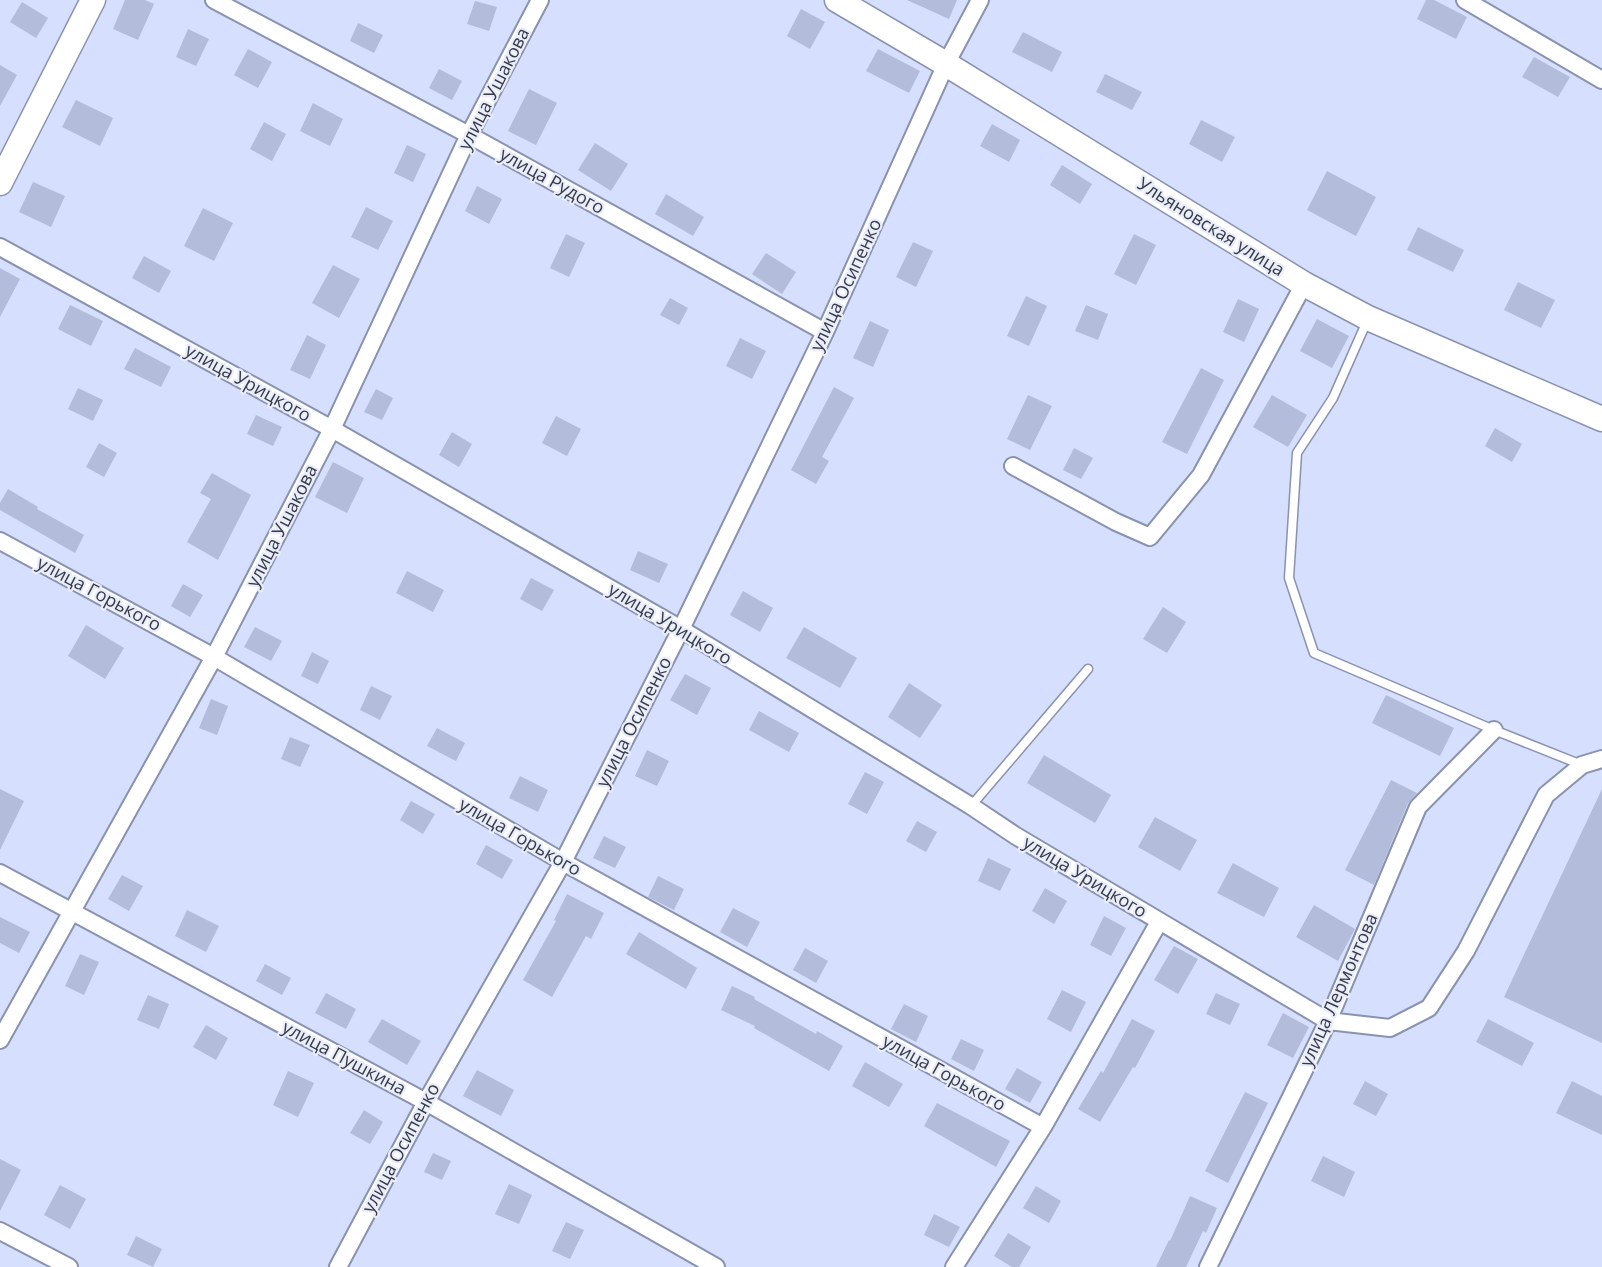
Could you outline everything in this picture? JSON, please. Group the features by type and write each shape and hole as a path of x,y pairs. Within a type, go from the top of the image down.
{"street":[{"path":"0,183 93,0"},
{"name":"улица Рудого","path":"214,0 468,135 825,332"},
{"name":"улица Ушакова","path":"0,1040 214,657 332,429 468,135 540,0"},
{"name":"Ульяновская улица","path":"837,0 946,64 1304,284 1368,318 1602,419"},
{"name":"улица Осипенко","path":"338,1267 426,1102 563,862 681,628 825,332 946,64 980,0"},
{"path":"1465,0 1602,80"},
{"name":"улица Урицкого","path":"0,247 332,429 681,628 1016,836 1328,1021"},
{"path":"1013,466 1116,522 1150,537 1201,475 1304,284"},
{"name":"улица Горького","path":"0,541 214,657 563,862 1042,1127"},
{"name":"улица Лермонтова","path":"1208,1267 1328,1021 1418,807 1494,730"},
{"path":"1328,1021 1390,1028 1429,1008 1466,951 1546,795 1582,765 1602,759"},
{"name":"улица Пушкина","path":"0,873 426,1102 716,1267"},
{"path":"954,1267 1042,1127 1159,922"},
{"path":"0,1231 69,1267"}],"lane":[{"path":"1368,318 1333,399 1297,453 1289,578 1314,653 1582,765"},
{"path":"971,806 1088,669"}],"building":[{"path":"125,0 145,0 154,4 138,40 113,29"},
{"path":"907,0 957,0 949,19"},
{"path":"1426,0 1434,0 1467,17 1456,39 1417,19"},
{"path":"475,1 497,7 489,31 467,24"},
{"path":"22,2 48,18 36,38 10,22"},
{"path":"801,9 825,22 810,49 787,36"},
{"path":"358,23 383,35 374,53 350,41"},
{"path":"188,29 209,39 196,66 176,57"},
{"path":"1023,32 1062,52 1052,72 1012,52"},
{"path":"248,49 272,62 258,88 234,75"},
{"path":"878,49 920,71 909,93 866,71"},
{"path":"1534,57 1570,77 1558,97 1522,77"},
{"path":"0,65 17,75 0,106"},
{"path":"439,69 462,81 452,100 429,88"},
{"path":"1105,74 1142,92 1132,110 1096,92"},
{"path":"529,89 557,103 536,145 508,131"},
{"path":"76,100 113,118 100,146 62,127"},
{"path":"313,103 343,119 330,146 300,131"},
{"path":"1201,120 1235,137 1222,162 1189,144"},
{"path":"264,122 286,134 272,161 250,149"},
{"path":"992,124 1020,140 1009,162 980,146"},
{"path":"595,143 628,164 611,191 578,170"},
{"path":"407,145 426,154 413,182 394,173"},
{"path":"1062,165 1092,184 1080,204 1050,185"},
{"path":"1327,171 1376,197 1356,236 1307,210"},
{"path":"33,182 65,196 51,227 19,212"},
{"path":"477,186 502,199 489,224 465,211"},
{"path":"666,194 704,217 693,236 655,214"},
{"path":"366,207 393,221 378,250 351,237"},
{"path":"203,208 233,223 214,261 184,246"},
{"path":"1418,227 1464,250 1453,272 1407,250"},
{"path":"566,234 585,243 569,277 550,268"},
{"path":"1134,234 1156,245 1136,285 1114,274"},
{"path":"913,242 933,251 916,287 896,277"},
{"path":"766,253 796,272 782,294 752,274"},
{"path":"144,256 171,271 159,293 132,278"},
{"path":"333,265 360,279 339,318 312,303"},
{"path":"0,268 20,279 0,317"},
{"path":"1518,282 1555,300 1541,328 1504,310"},
{"path":"1026,296 1047,306 1029,346 1007,336"},
{"path":"670,298 688,308 679,325 660,315"},
{"path":"1238,299 1259,309 1244,342 1223,332"},
{"path":"70,305 103,321 91,346 58,329"},
{"path":"1086,305 1108,314 1098,340 1075,331"},
{"path":"1317,319 1349,336 1332,368 1300,351"},
{"path":"870,321 889,330 873,367 853,358"},
{"path":"307,335 326,345 310,379 290,370"},
{"path":"740,338 766,351 752,379 726,366"},
{"path":"135,348 171,367 161,387 124,369"},
{"path":"1201,368 1224,380 1187,454 1162,442"},
{"path":"834,387 854,398 822,457 829,461 816,484 791,470"},
{"path":"78,388 103,400 93,421 68,409"},
{"path":"376,389 393,398 382,420 364,412"},
{"path":"1028,395 1052,406 1030,450 1007,439"},
{"path":"1272,395 1307,415 1288,447 1253,427"},
{"path":"256,415 282,427 273,446 247,434"},
{"path":"556,416 581,429 567,456 542,443"},
{"path":"1495,428 1522,444 1512,462 1485,446"},
{"path":"452,432 472,444 459,467 439,455"},
{"path":"99,443 117,453 104,477 86,467"},
{"path":"1074,448 1093,458 1081,479 1063,470"},
{"path":"333,462 364,478 347,513 315,497"},
{"path":"212,473 251,495 218,560 187,542 211,499 200,493"},
{"path":"8,489 38,507 37,509 84,535 75,553 0,510 0,503"},
{"path":"638,551 668,564 659,583 630,570"},
{"path":"407,571 444,590 433,612 396,593"},
{"path":"531,578 554,590 542,611 520,599"},
{"path":"183,584 203,595 190,617 171,606"},
{"path":"743,591 773,608 760,632 730,615"},
{"path":"1163,607 1186,622 1167,653 1143,639"},
{"path":"86,625 124,648 105,679 68,656"},
{"path":"255,627 282,641 271,661 244,647"},
{"path":"804,627 857,658 840,688 786,658"},
{"path":"312,652 329,661 318,684 301,676"},
{"path":"685,674 711,688 697,715 670,700"},
{"path":"909,683 942,705 920,738 888,717"},
{"path":"371,686 392,696 380,720 360,710"},
{"path":"1386,695 1454,728 1440,756 1372,723"},
{"path":"211,699 228,706 217,735 199,728"},
{"path":"759,711 799,733 789,752 749,730"},
{"path":"437,728 465,743 456,761 427,746"},
{"path":"290,737 310,745 300,767 281,759"},
{"path":"647,750 669,761 657,786 635,776"},
{"path":"1044,755 1111,795 1095,823 1027,783"},
{"path":"865,772 884,782 867,814 848,804"},
{"path":"520,776 548,790 538,812 509,798"},
{"path":"1391,780 1417,793 1408,803 1374,885 1345,870"},
{"path":"0,789 24,801 0,850"},
{"path":"1602,789 1602,1043 1504,997"},
{"path":"411,801 435,814 423,834 400,820"},
{"path":"1155,817 1197,840 1180,871 1138,847"},
{"path":"917,821 937,832 926,852 906,841"},
{"path":"604,836 626,847 615,868 593,858"},
{"path":"486,845 513,860 502,879 476,864"},
{"path":"988,858 1011,869 1000,891 978,881"},
{"path":"1233,863 1279,888 1264,917 1217,893"},
{"path":"122,875 143,886 129,911 108,899"},
{"path":"658,876 684,889 674,910 648,897"},
{"path":"1045,888 1067,901 1054,924 1032,911"},
{"path":"567,894 604,913 591,939 586,936 552,997 523,980 556,921 554,920"},
{"path":"1314,905 1355,929 1338,961 1296,937"},
{"path":"733,908 760,922 747,947 720,932"},
{"path":"187,910 219,926 206,952 175,936"},
{"path":"1104,916 1126,928 1111,956 1090,945"},
{"path":"0,917 30,932 19,953 0,943"},
{"path":"639,932 697,968 686,989 626,954"},
{"path":"1174,946 1198,959 1178,994 1154,980"},
{"path":"805,948 828,961 816,983 793,970"},
{"path":"80,954 99,962 84,995 65,986"},
{"path":"265,964 291,978 282,995 256,981"},
{"path":"732,986 755,997 754,999 816,1034 817,1031 843,1046 829,1071 754,1028 755,1026 721,1010"},
{"path":"1062,990 1086,1002 1071,1032 1047,1019"},
{"path":"326,993 356,1009 346,1029 315,1013"},
{"path":"1216,993 1240,1004 1230,1025 1206,1014"},
{"path":"148,995 169,1004 159,1029 137,1020"},
{"path":"904,1004 928,1016 916,1042 891,1029"},
{"path":"1283,1013 1309,1027 1293,1058 1267,1045"},
{"path":"382,1019 421,1041 407,1065 368,1042"},
{"path":"1132,1019 1155,1031 1135,1068 1133,1067 1100,1122 1078,1109 1101,1071 1103,1073"},
{"path":"1488,1019 1534,1043 1522,1066 1476,1042"},
{"path":"206,1025 228,1038 216,1060 193,1047"},
{"path":"961,1039 984,1050 974,1071 951,1059"},
{"path":"865,1062 903,1084 889,1107 852,1086"},
{"path":"1017,1068 1042,1082 1030,1103 1005,1089"},
{"path":"477,1070 514,1090 501,1116 463,1096"},
{"path":"288,1071 314,1083 298,1117 273,1105"},
{"path":"1365,1081 1388,1094 1376,1116 1353,1104"},
{"path":"1572,1081 1602,1096 1602,1135 1556,1113"},
{"path":"1245,1092 1268,1103 1228,1183 1205,1171"},
{"path":"937,1103 1010,1141 996,1167 924,1126"},
{"path":"364,1110 383,1122 370,1144 350,1133"},
{"path":"433,1153 451,1161 442,1180 424,1172"},
{"path":"1323,1156 1355,1172 1344,1197 1311,1181"},
{"path":"0,1159 21,1170 0,1211"},
{"path":"509,1184 532,1195 519,1224 495,1214"},
{"path":"60,1185 86,1199 70,1229 44,1215"},
{"path":"1036,1186 1061,1201 1049,1223 1023,1208"},
{"path":"1190,1196 1217,1208 1206,1233 1203,1231 1186,1267 1156,1267 1170,1241"},
{"path":"934,1214 960,1227 949,1247 924,1235"},
{"path":"566,1222 584,1230 570,1259 552,1251"},
{"path":"1008,1233 1031,1247 1019,1267 1012,1267 994,1256"},
{"path":"136,1236 162,1249 153,1267 127,1255"}]}
